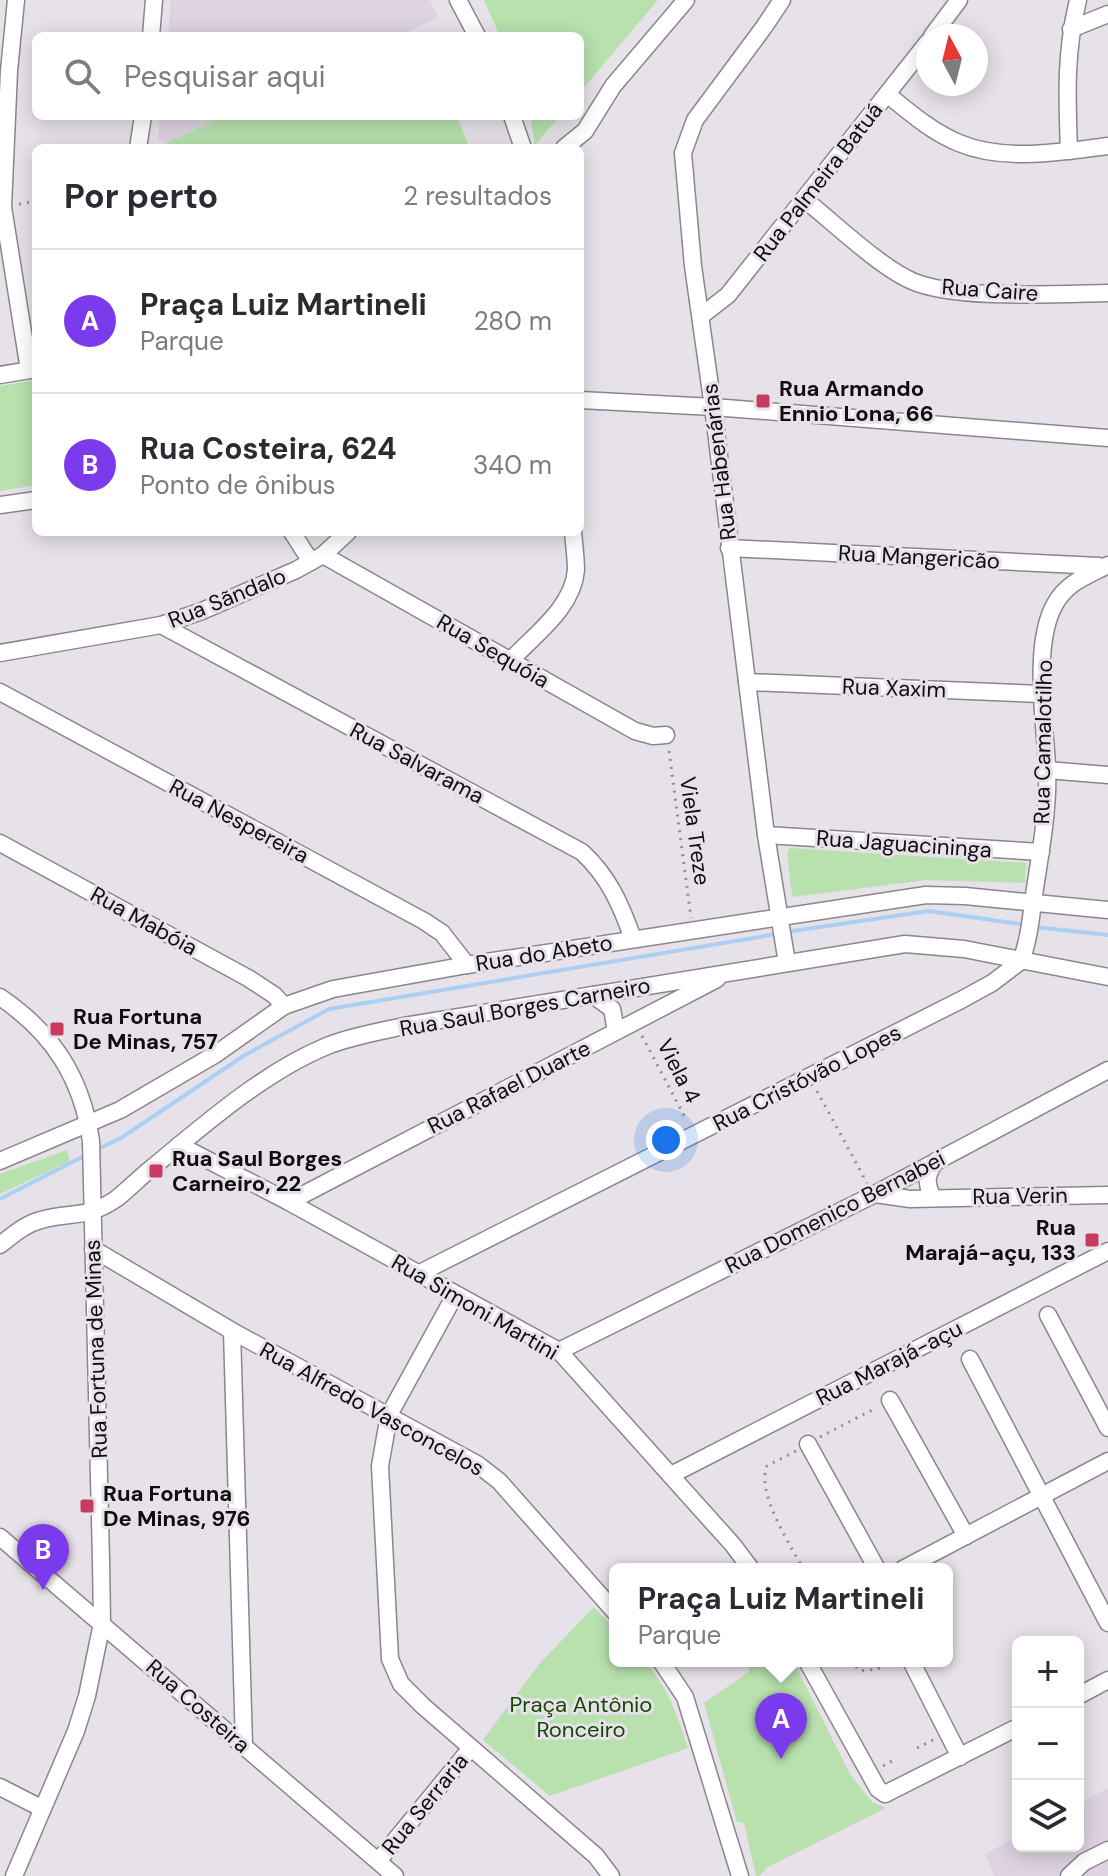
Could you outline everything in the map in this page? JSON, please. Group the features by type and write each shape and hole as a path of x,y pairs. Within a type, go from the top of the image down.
{"street":[{"path":"16,0 9,71 3,207 32,364"},
{"path":"151,32 154,0"},
{"path":"458,0 475,32"},
{"path":"569,144 585,131 613,86 686,0"},
{"name":"Rua Habenárias","path":"782,0 695,120 683,153 693,266 729,548 766,835 786,958"},
{"path":"941,24 959,0"},
{"path":"1069,151 1066,81 1071,29 1078,0"},
{"path":"1071,29 1108,14"},
{"name":"Rua Palmeira Batuá","path":"701,316 728,295 916,57"},
{"path":"887,94 918,120 959,143 994,152 1069,151 1108,146"},
{"path":"139,144 142,120"},
{"path":"513,120 522,144"},
{"name":"Rua Caire","path":"804,199 912,281 940,289 992,293 1108,293"},
{"path":"0,375 32,369"},
{"path":"584,400 713,407 1108,438"},
{"path":"0,505 32,501"},
{"path":"296,536 317,558"},
{"name":"Rua Sãndalo","path":"0,653 161,625 202,611 317,558 343,536"},
{"path":"510,661 559,610 571,592 576,571 573,536"},
{"name":"Rua Mangericão","path":"729,548 1107,567"},
{"name":"Rua Sequóia","path":"317,558 635,731 653,736 666,735"},
{"name":"Rua Camalotilho","path":"1023,956 1041,852 1047,770 1041,694 1048,618 1056,601 1070,584 1107,567"},
{"name":"Rua Salvarama","path":"161,625 582,852 609,882 621,904 633,939"},
{"name":"Rua Xaxim","path":"747,682 1041,694"},
{"name":"Rua Nespereira","path":"0,692 424,921 442,933 467,965"},
{"path":"1047,770 1108,775"},
{"name":"Rua Jaguacininga","path":"766,835 1041,852"},
{"name":"Rua Mabóia","path":"0,843 248,978 274,995 284,1006"},
{"name":"Rua do Abeto","path":"0,1161 120,1110 216,1054 284,1006 364,982 633,939 780,922 926,895 1032,909 1108,910"},
{"name":"Rua Saul Borges Carneiro","path":"0,1245 21,1228 43,1219 91,1213 116,1199 179,1145 289,1064 355,1036 729,973 786,958 905,944 1023,956 1108,977"},
{"name":"Rua Cristóvão Lopes","path":"418,1274 961,1000 992,983 1023,956"},
{"name":"Rua Rafael Duarte","path":"289,1202 729,973"},
{"path":"593,995 612,1009 616,1031"},
{"path":"0,997 23,1013 49,1039 67,1066 88,1123"},
{"name":"Rua Domenico Bernabei","path":"559,1351 874,1194 1108,1070"},
{"name":"Rua Fortuna de Minas","path":"14,1876 76,1731 87,1696 102,1623 91,1141 88,1123"},
{"name":"Rua Simoni Martini","path":"179,1145 559,1351 746,1563"},
{"path":"933,1198 926,1181 936,1161"},
{"name":"Rua Verin","path":"874,1194 896,1198 1108,1195"},
{"name":"Rua Alfredo Vasconcelos","path":"93,1249 232,1331 477,1464 499,1481 609,1605"},
{"name":"Rua Marajá-açu","path":"671,1475 1108,1251"},
{"path":"455,1295 389,1415 380,1466 390,1659 401,1684 578,1839 611,1876"},
{"path":"1048,1315 1108,1428"},
{"path":"232,1331 244,1745"},
{"path":"970,1359 1108,1623"},
{"path":"890,1400 966,1536"},
{"path":"808,1444 874,1563"},
{"path":"914,1563 1108,1461"},
{"name":"Rua Costeira","path":"0,1537 395,1876"},
{"path":"665,1667 685,1697 740,1876"},
{"path":"810,1667 878,1789 888,1793 1012,1730"},
{"path":"914,1667 960,1757"},
{"path":"1084,1693 1108,1680"},
{"name":"Rua Serraria","path":"379,1860 471,1748"},
{"path":"0,1787 41,1808"},
{"path":"1069,1876 1084,1862 1108,1850"}],"path":[{"name":"Viela Treze","path":"666,735 693,931"},
{"name":"Viela 4","path":"635,1022 694,1135"},
{"path":"809,1077 874,1194"},
{"path":"857,1667 861,1671 881,1667"},
{"path":"917,1748 947,1733"}],"shaded area":[{"path":"171,0 430,0 438,18 407,32 168,32"},
{"path":"160,120 216,120 166,143 158,139"},
{"path":"1108,1788 1108,1876 994,1876 985,1854 1012,1839 1012,1852 1084,1852 1084,1801"}],"green space":[{"path":"484,0 658,0 584,87 584,32 498,32"},
{"path":"216,120 459,120 468,144 167,144"},
{"path":"531,120 557,120 536,144"},
{"path":"32,381 32,486 0,491 0,386"},
{"path":"790,848 1026,863 1025,883 926,880 792,897 787,852"},
{"path":"67,1150 70,1161 0,1194 0,1174"},
{"name":"Praça Antônio Ronceiro","path":"594,1607 609,1623 609,1667 649,1667 671,1702 688,1748 550,1796 483,1740 540,1663"},
{"path":"748,1667 796,1667 850,1774 872,1802 886,1808 768,1867 759,1876 756,1876 744,1823 737,1822 704,1703 750,1671"}],"waterway":[{"path":"786,932 929,911 1026,925"},
{"path":"1035,927 1108,935"},
{"path":"96,1150 121,1138 245,1055 329,1009 777,934"},
{"path":"0,1199 88,1154"}],"place":[{"name":"Rua Armando Ennio Lona, 66","path":"763,401"},
{"name":"Rua Fortuna De Minas, 757","path":"57,1029"},
{"name":"Rua Saul Borges Carneiro, 22","path":"156,1171"},
{"name":"Rua Marajá-açu, 133","path":"1092,1240"},
{"name":"Rua Fortuna De Minas, 976","path":"87,1506"},
{"name":"Rua Costeira, 624","path":"43,1590"},
{"name":"Praça Luiz Martineli","path":"781,1759"}]}
